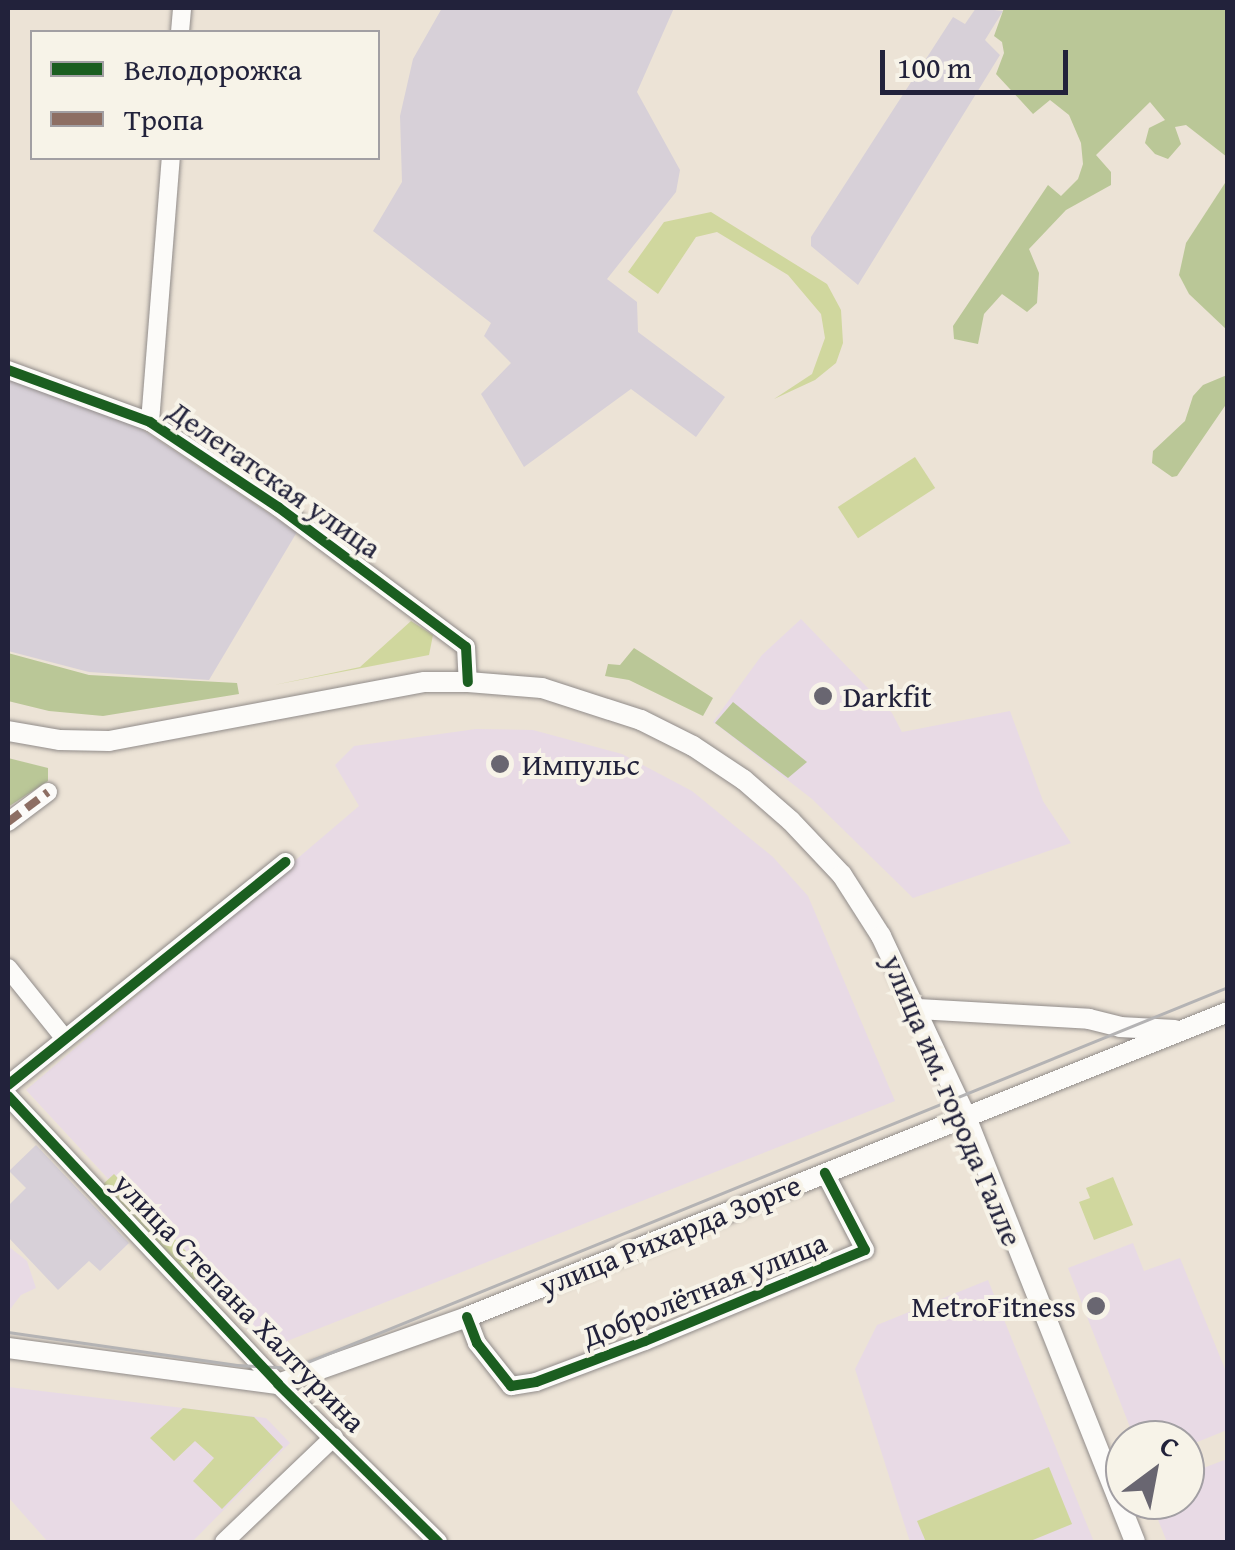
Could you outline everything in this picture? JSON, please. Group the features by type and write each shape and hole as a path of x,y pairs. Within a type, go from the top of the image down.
{"main road":[{"name":"улица им. города Галле","path":"12,730 110,741 425,682 468,682 542,688 641,720 694,746 744,780 791,821 842,875 881,936 966,1117 1135,1542"},
{"path":"918,1009 1089,1019 1120,1027 1180,1031"},
{"name":"улица Рихарда Зорге","path":"278,1384 468,1316 1228,1012"},
{"path":"8,1348 278,1384"}],"street":[{"path":"150,422 171,160"},
{"name":"Делегатская улица","path":"8,370 150,422 278,507 466,647 468,682"},
{"path":"8,822 48,792"},
{"path":"8,1085 286,862"},
{"path":"8,968 65,1039"},
{"name":"улица Степана Халтурина","path":"8,1096 278,1384 438,1542"},
{"name":"Добролётная улица","path":"468,1316 476,1342 512,1386 536,1382 865,1250 825,1173"},
{"path":"224,1542 334,1437"}],"shaded area":[{"path":"442,8 674,8 637,92 680,170 676,192 607,279 637,302 638,332 725,397 696,437 631,389 524,467 481,394 511,363 484,336 491,323 373,231 402,182 400,116 413,59"},
{"path":"976,8 1003,11 985,40 1000,55 858,285 811,246 811,237 953,17 965,24"},
{"path":"8,375 128,420 297,532 209,680 89,672 8,651"},
{"path":"801,619 892,713 902,732 1010,711 1043,801 1071,843 913,898 812,799 713,722 762,655"},
{"path":"476,729 533,730 622,754 692,791 773,857 808,896 895,1101 272,1347 260,1343 26,1090 359,806 335,765 354,746"},
{"path":"36,1145 129,1243 100,1271 89,1261 58,1290 8,1237 8,1206 26,1188 9,1171"},
{"path":"1133,1243 1144,1271 1180,1258 1227,1374 1227,1430 1205,1439 1205,1420 1127,1420 1068,1268"},
{"path":"8,1246 27,1261 36,1288 21,1295 8,1312"},
{"path":"988,1280 1094,1542 910,1542 855,1369 877,1325"},
{"path":"8,1387 266,1418 290,1443 192,1542 48,1542 8,1497"},
{"path":"1227,1459 1227,1542 1167,1542 1158,1520 1205,1520 1205,1467"}],"green space":[{"path":"1004,8 1227,8 1227,157 1186,125 1175,127 1181,144 1168,159 1155,154 1145,143 1149,128 1165,120 1150,102 1096,155 1111,172 1111,185 1066,210 1029,249 1039,273 1037,303 1027,312 1002,294 984,314 978,344 954,339 953,326 1048,185 1061,196 1078,179 1083,164 1081,143 1069,115 1050,100 1033,114 996,74 1004,53 1002,42 994,36"},
{"path":"1227,180 1227,330 1189,294 1179,275 1186,243"},
{"path":"711,212 827,284 841,310 843,343 836,363 815,380 774,399 812,374 825,338 821,314 788,275 717,232 696,237 658,294 628,272 664,222"},
{"path":"1227,375 1227,403 1177,476 1172,477 1152,463 1153,451 1185,421 1193,396 1203,385"},
{"path":"915,457 935,488 858,538 838,507"},
{"path":"411,621 433,635 429,655 274,685 360,667"},
{"path":"634,648 713,698 703,716 629,680 605,676 608,664 620,665"},
{"path":"8,653 89,675 237,683 239,694 103,716 49,711 8,701"},
{"path":"733,702 807,762 788,778 715,723"},
{"path":"8,758 48,768 48,781 8,807"},
{"path":"114,1174 204,1271 191,1283 101,1186"},
{"path":"1113,1177 1133,1225 1094,1240 1079,1202 1090,1198 1086,1188"},
{"path":"183,1408 254,1417 283,1447 222,1509 193,1481 214,1458 195,1441 174,1461 150,1438"},
{"path":"1049,1467 1072,1524 1028,1542 926,1542 917,1521"}],"tram line":[{"path":"8,1332 237,1365 293,1368 1228,987"}],"marked path":[{"path":"8,822 48,792"}],"cycle path":[{"path":"8,370 150,422 278,507 466,647 468,682"},
{"path":"8,1085 285,862"},
{"path":"8,1096 278,1384 438,1542"},
{"path":"467,1317 477,1343 511,1386 536,1382 645,1341 865,1250 825,1173"}],"place":[{"name":"Darkfit","path":"823,696"},
{"name":"Импульс","path":"500,764"},
{"name":"MetroFitness","path":"1096,1306"}]}
